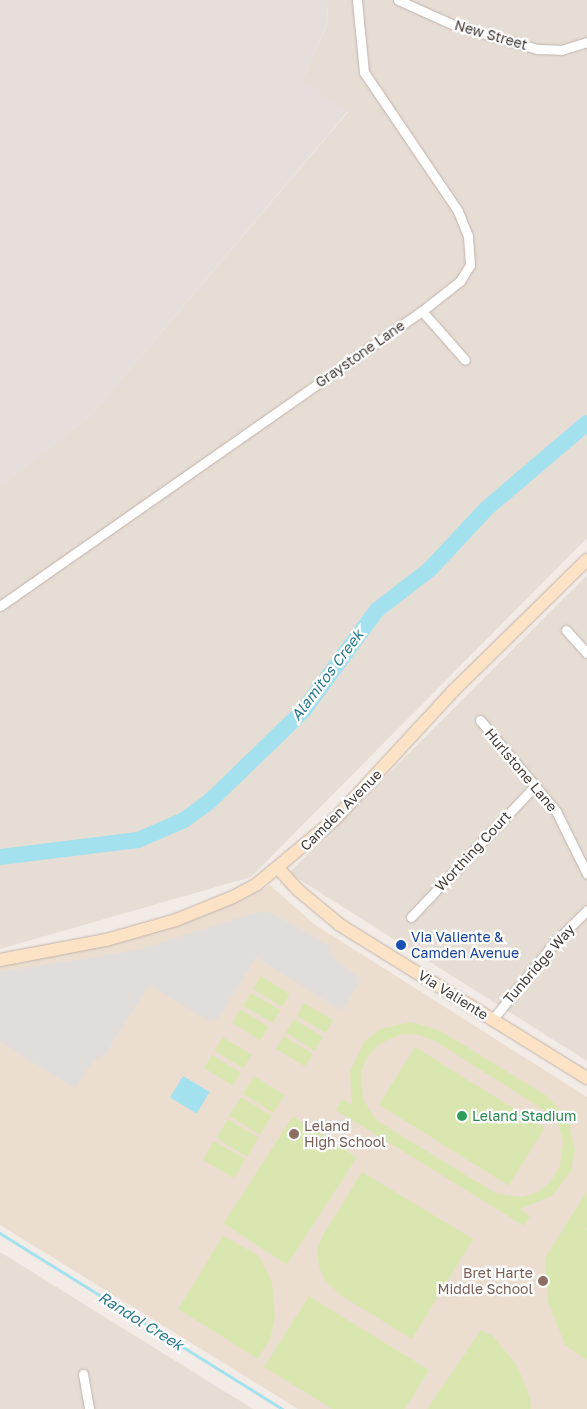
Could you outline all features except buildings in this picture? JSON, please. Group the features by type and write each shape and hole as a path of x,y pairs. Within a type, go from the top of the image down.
{"street":[{"name":"Graystone Lane","path":"0,606 422,311 460,281 470,266 470,245 458,211 364,72 357,0"},
{"name":"New Street","path":"398,0 454,25 537,48 561,50 587,42"},
{"path":"422,311 465,360"},
{"name":"Camden Avenue","path":"0,960 106,940 176,920 234,897 278,868 335,820 452,692 587,560"},
{"path":"566,630 587,653"},
{"name":"Hurlstone Lane","path":"480,720 556,811 587,874"},
{"name":"Worthing Court","path":"411,917 536,785"},
{"name":"Via Valiente","path":"278,868 298,890 340,925 587,1078"},
{"name":"Tunbridge Way","path":"493,1020 540,960 587,910"},
{"path":"83,1374 89,1409"}],"shaded area":[{"path":"0,0 327,0 328,22 302,81 348,111 91,415 0,486"},
{"path":"327,0 587,0 587,538 251,877 0,949 0,486 91,415 348,112 302,81 328,23"},
{"path":"587,575 587,1061 289,873"},
{"name":"Leland High School","path":"270,885 314,924 587,1097 587,1409 298,1409 0,1225 0,962 207,911 239,901"},
{"path":"261,911 270,913 330,946 331,956 361,979 342,1011 256,957 218,1019 207,1020 149,985 104,1056 93,1061 75,1088 0,1042 0,972 138,950"},
{"path":"0,1252 253,1409 0,1409"}],"green space":[{"path":"261,976 290,994 282,1007 253,989"},
{"path":"251,993 280,1010 273,1023 243,1006"},
{"path":"304,1003 333,1020 326,1033 296,1016"},
{"path":"241,1009 269,1027 260,1040 232,1022"},
{"path":"294,1019 323,1037 314,1051 286,1033"},
{"path":"411,1022 441,1031 547,1096 568,1119 575,1150 571,1171 552,1196 520,1209 530,1216 524,1226 336,1110 342,1099 352,1105 350,1071 364,1042 380,1029","holes":["402,1034 419,1035 435,1041 547,1112 558,1125 563,1141 560,1166 551,1181 538,1192 522,1197 497,1194 376,1120 363,1099 361,1073 367,1057 379,1044"]},
{"path":"284,1036 313,1054 305,1067 276,1049"},
{"path":"223,1037 252,1055 243,1069 215,1051"},
{"name":"Leland Stadium","path":"415,1047 545,1128 509,1186 379,1105"},
{"path":"212,1055 241,1073 233,1086 204,1068"},
{"path":"254,1076 285,1095 273,1113 243,1094"},
{"path":"241,1097 272,1116 260,1135 229,1116"},
{"path":"293,1116 357,1157 287,1265 223,1223"},
{"path":"228,1119 259,1138 247,1157 216,1138"},
{"path":"214,1141 245,1159 234,1178 203,1160"},
{"path":"362,1172 473,1239 412,1339 340,1295 324,1279 319,1267 317,1249 323,1235"},
{"path":"587,1191 587,1229 577,1224 587,1230 587,1360 565,1345 548,1302 545,1258"},
{"path":"223,1236 259,1256 272,1282 275,1318 270,1339 258,1359 178,1309"},
{"path":"309,1296 429,1370 405,1409 332,1409 264,1367"},
{"path":"481,1330 493,1336 518,1367 530,1398 531,1409 427,1409"}],"water":[{"path":"183,1076 210,1092 197,1113 170,1097"}],"waterway":[{"name":"Alamitos Creek","path":"0,857 138,840 184,820 210,801 303,711 377,610 429,570 487,508 587,423"},
{"name":"Randol Creek","path":"0,1233 283,1409"}],"place":[{"name":"Via Valiente & Camden Avenue","path":"401,945"},
{"name":"Leland Stadium","path":"462,1116"},
{"name":"Leland High School","path":"294,1134"},
{"name":"Bret Harte Middle School","path":"543,1281"}]}
